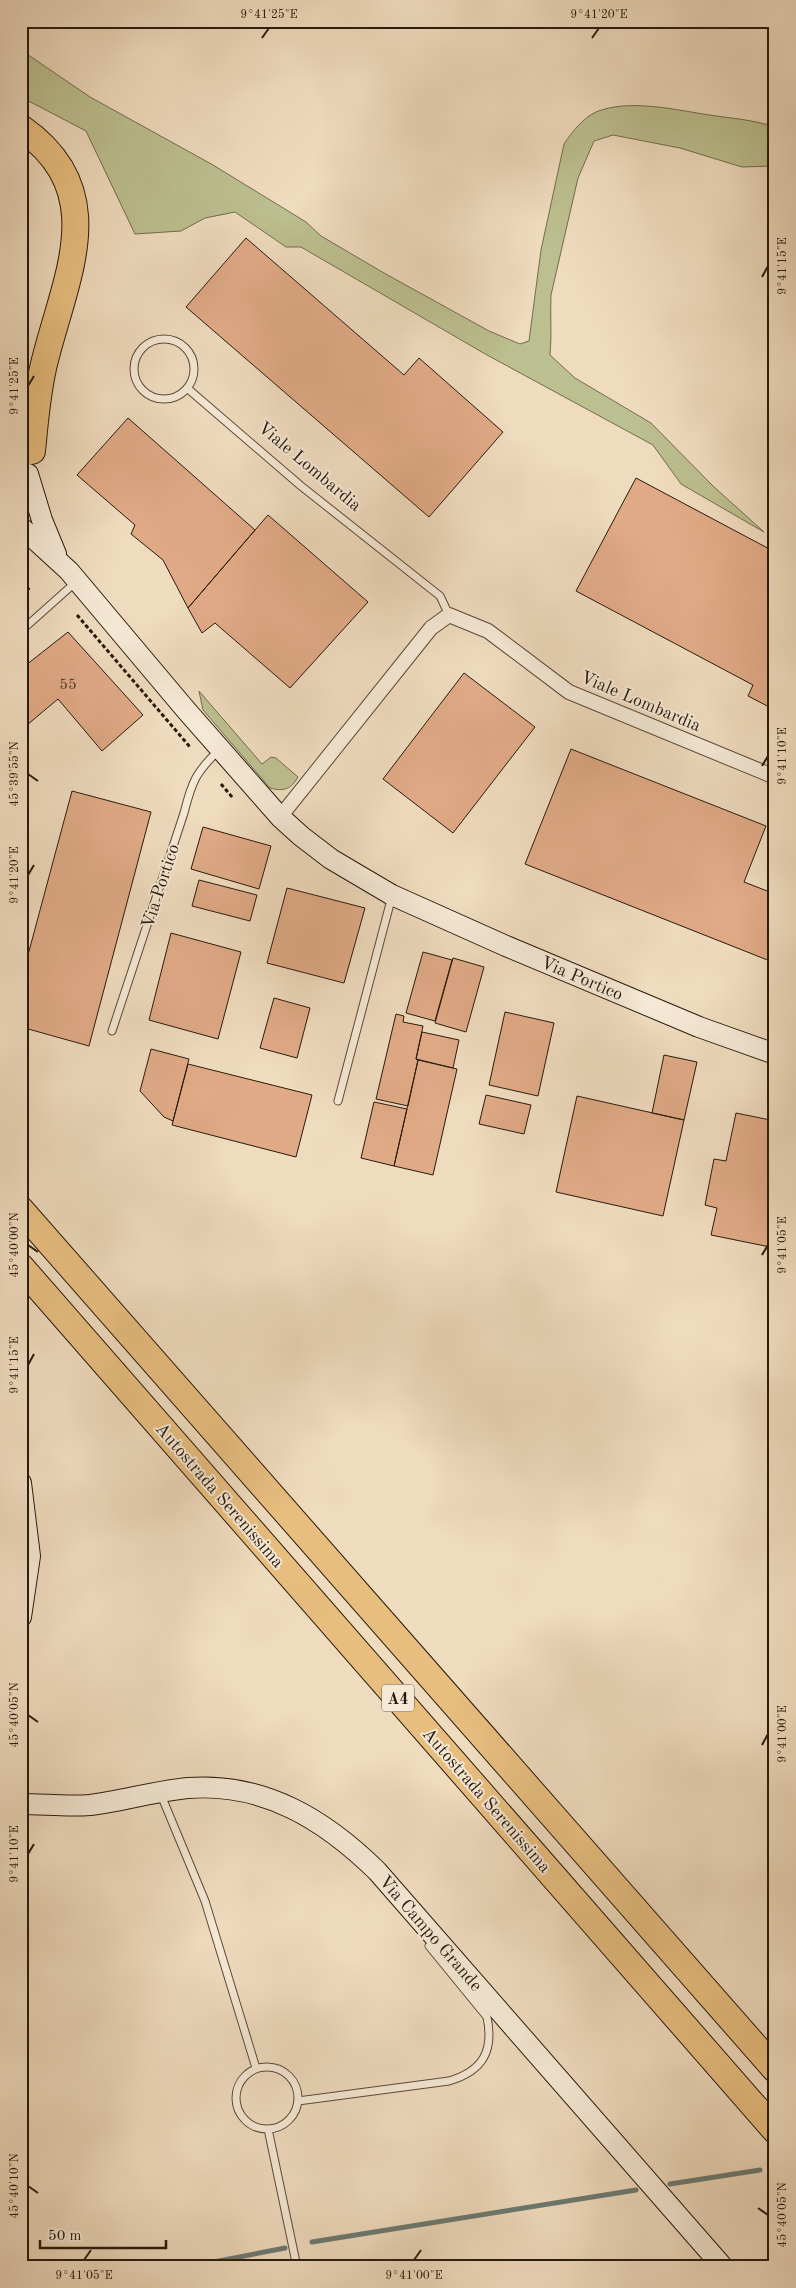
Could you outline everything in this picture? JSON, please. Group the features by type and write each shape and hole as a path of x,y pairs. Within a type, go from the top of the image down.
{"highway":[{"path":"21,128 42,144 57,160 67,178 76,206 77,220 74,249 43,366 25,459"},
{"path":"21,390 43,366"},
{"path":"21,404 33,391 43,366"},
{"name":"A4","path":"21,1210 775,2069"},
{"name":"Autostrada Serenissima","path":"21,1267 775,2130"}],"main road":[{"name":"Via Portico","path":"25,459 42,520 58,558"},
{"name":"Via Portico","path":"21,527 58,558 220,749 280,816 301,836 331,859 392,894 506,946 699,1027 775,1054"},
{"path":"21,1483 30,1556 21,1617"},
{"name":"Via Campo Grande","path":"21,1804 90,1805 189,1788 226,1788 269,1798 336,1833 377,1871 723,2267"},
{"name":"Via Campo Grande","path":"21,1795 41,1804"}],"street":[{"name":"Viale Lombardia","path":"448,615 488,631 569,692 775,777"},
{"path":"280,816 432,628 448,615"}],"lane":[{"path":"164,338 182,344 189,351 194,370 187,388 180,394 170,398 150,395 142,389 137,381 135,361 139,352 154,340 164,338"},
{"name":"Viale Lombardia","path":"187,388 301,486 440,596 448,615"},
{"path":"21,631 77,581"},
{"name":"Via Portico","path":"112,1031 192,784 200,770 220,749"},
{"path":"338,1101 392,894"},
{"path":"160,1792 205,1901 256,2068"},
{"path":"410,1910 420,1934"},
{"path":"298,2101 449,2081 465,2076 478,2068 489,2043 490,2031 487,2017 426,1942"},
{"path":"272,2067 286,2073 293,2081 297,2090 298,2101 291,2117 277,2128 268,2129 250,2124 242,2118 235,2099 236,2090 241,2080 256,2068 272,2067"},
{"path":"268,2129 297,2267"}],"path":[{"path":"77,615 190,747"},
{"path":"221,784 233,798"}],"green space":[{"path":"21,50 90,97 213,165 306,222 321,236 489,331 520,344 529,341 541,250 564,144 582,122 596,112 608,108 650,106 748,120 775,127 775,166 742,167 680,148 613,135 594,141 578,178 551,295 550,355 575,378 651,423 713,486 764,532 681,484 653,445 487,355 301,247 286,247 235,212 205,218 181,231 135,234 86,131 21,97"},
{"path":"199,691 262,764 271,757 276,758 298,777 290,787 279,790 270,788 203,710"}],"building":[{"path":"246,238 404,375 419,358 503,432 429,517 186,307"},
{"path":"128,418 255,530 188,608 163,560 131,534 135,525 77,475"},
{"path":"636,478 775,552 775,710 748,696 753,685 576,591"},
{"path":"268,515 368,602 290,688 215,623 202,633 188,608"},
{"path":"21,578 30,589 21,596"},
{"path":"68,632 143,715 102,751 58,699 21,730 21,669"},
{"path":"464,673 535,727 453,833 383,779"},
{"path":"571,749 766,826 744,882 775,894 775,963 525,864"},
{"path":"72,791 151,812 89,1046 21,1027 21,981"},
{"path":"203,827 271,846 259,889 191,869"},
{"path":"199,880 257,895 250,921 192,906"},
{"path":"287,888 365,908 344,983 267,963"},
{"path":"171,933 241,952 218,1039 149,1020"},
{"path":"423,952 452,960 435,1021 406,1013"},
{"path":"453,958 484,967 466,1032 435,1023"},
{"path":"274,998 310,1008 297,1058 260,1048"},
{"path":"505,1012 554,1023 538,1096 489,1085"},
{"path":"396,1014 404,1016 403,1022 423,1026 408,1106 376,1099"},
{"path":"422,1032 459,1040 453,1068 416,1059"},
{"path":"151,1049 189,1059 173,1121 164,1117 140,1091"},
{"path":"664,1055 697,1062 684,1120 652,1113"},
{"path":"418,1060 457,1069 433,1175 394,1166"},
{"path":"188,1064 312,1095 296,1157 172,1125"},
{"path":"486,1095 531,1105 524,1134 479,1124"},
{"path":"577,1096 684,1120 663,1216 556,1192"},
{"path":"374,1102 407,1109 394,1166 361,1158"},
{"path":"736,1113 775,1121 775,1248 711,1235 717,1208 705,1205 714,1159 726,1161"}],"waterway":[{"path":"670,2184 760,2170"},
{"path":"312,2242 636,2190"},
{"path":"188,2267 285,2248"}]}
